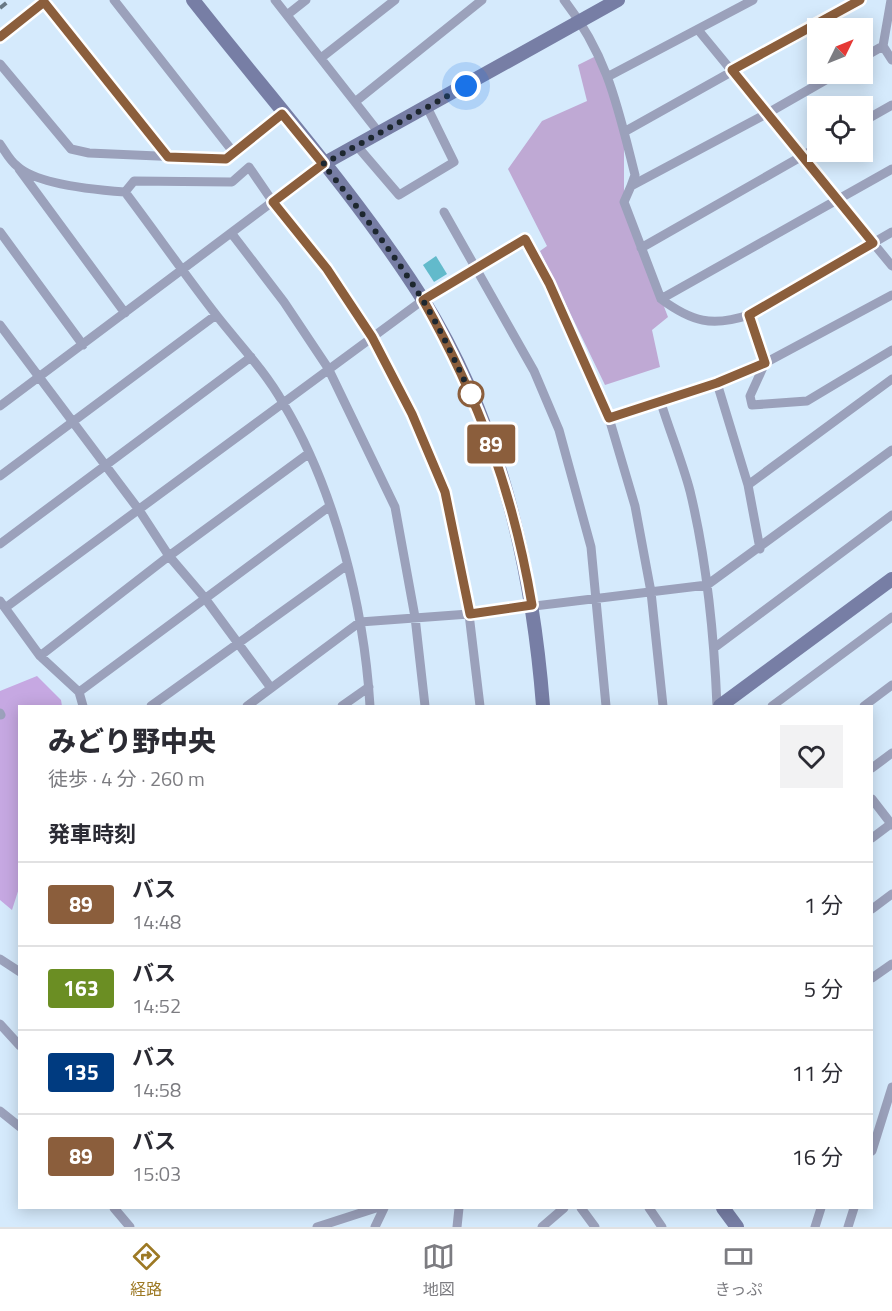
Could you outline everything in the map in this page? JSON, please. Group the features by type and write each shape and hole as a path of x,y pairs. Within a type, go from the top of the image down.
{"street":[{"path":"114,0 234,153"},
{"path":"193,0 392,252 423,300 451,350 496,457 511,502 532,605 543,705"},
{"path":"275,0 380,134"},
{"path":"287,15 306,0"},
{"path":"321,58 395,0"},
{"path":"355,102 482,0"},
{"path":"564,0 581,22 609,76 635,175 624,202 661,299 677,311 702,322 730,321 749,315 892,232"},
{"path":"0,406 185,270 323,164 618,0"},
{"path":"609,76 699,31 753,0"},
{"path":"624,132 860,0"},
{"path":"891,0 883,46 892,60"},
{"path":"0,37 46,1 168,157"},
{"path":"699,31 804,155 892,266"},
{"path":"873,52 883,46"},
{"path":"0,64 70,149 89,153 226,159 282,114"},
{"path":"631,186 819,84"},
{"path":"873,116 892,105"},
{"path":"357,146 399,195 454,162 427,107"},
{"path":"0,144 125,313"},
{"path":"641,248 807,153"},
{"path":"17,167 40,178 95,190 125,192 284,403 330,506 360,622 370,705"},
{"path":"125,192 134,181 232,182 249,167 273,202 327,269 372,337 412,414 445,492 470,614 480,705"},
{"path":"661,299 892,169"},
{"path":"444,212 534,371 559,430 591,547 606,705"},
{"path":"0,232 83,345"},
{"path":"232,234 284,302 328,368 395,507 415,617 425,705"},
{"path":"83,705 79,692 40,656 3,604 139,510 328,368 423,300 525,239 549,283 609,418 635,506 651,592 663,705"},
{"path":"609,418 661,403 765,363 892,295"},
{"path":"0,476 216,315"},
{"path":"749,315 765,363 750,396 752,405 807,401 892,350"},
{"path":"0,325 139,510 169,556 204,597 271,688"},
{"path":"0,544 251,357"},
{"path":"748,485 892,379"},
{"path":"717,383 748,485 759,549"},
{"path":"661,403 690,490 707,585 719,705"},
{"path":"40,656 169,556 308,454"},
{"path":"248,705 360,622 470,614 707,585 890,456"},
{"path":"79,692 204,597 330,506"},
{"path":"714,648 892,514"},
{"path":"152,705 346,565"},
{"path":"720,705 892,579"},
{"path":"773,705 892,618"},
{"path":"865,705 892,685"},
{"path":"343,705 369,687"},
{"path":"873,767 892,753"},
{"path":"873,800 892,824 873,837"},
{"path":"873,908 892,894"},
{"path":"0,959 18,971"},
{"path":"873,977 892,964"},
{"path":"0,1024 18,1044"},
{"path":"873,1148 892,1088"},
{"path":"0,1111 18,1125"},
{"path":"873,1116 881,1120"},
{"path":"115,1209 130,1227"},
{"path":"317,1227 373,1209"},
{"path":"375,1227 384,1209"},
{"path":"457,1227 459,1209"},
{"path":"542,1227 563,1209"},
{"path":"582,1209 595,1227"},
{"path":"650,1209 662,1227"},
{"path":"724,1209 737,1227"},
{"path":"815,1227 821,1209"},
{"path":"848,1227 854,1209"}],"shaded area":[{"path":"596,56 624,132 624,202 668,317 652,330 660,367 605,385 540,251 547,246 508,169 542,121 587,101 578,65"},
{"path":"37,676 61,700 62,705 18,705 18,891 12,910 0,900 0,691"}],"building":[{"path":"436,256 447,274 434,282 423,265"}],"railway":[{"path":"0,8 10,0"}],"bus line":[{"name":"89","path":"0,37 44,2 168,157 226,159 282,114 323,164 273,202 327,269 372,337 412,414 445,492 470,614 532,605 511,502 496,457 480,414 451,350 423,300 525,239 549,283 609,418 661,403 765,363 749,315 873,243 804,155 732,70 860,0"}],"route":[{"path":"466,86 323,164 392,252 423,300 451,350 471,394"}]}
